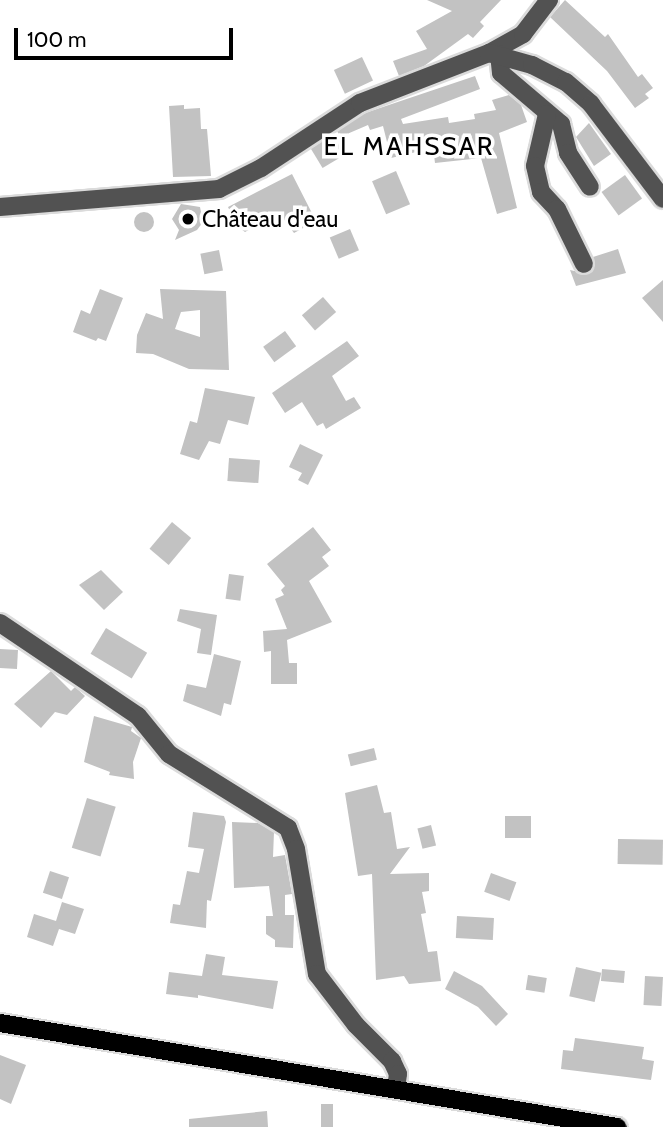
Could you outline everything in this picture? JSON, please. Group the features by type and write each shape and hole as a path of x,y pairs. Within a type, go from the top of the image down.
{"main road":[{"path":"0,1023 617,1127"}],"street":[{"path":"0,207 219,188 261,168 360,103 494,53 523,34 548,0"},
{"path":"494,53 500,73 561,124 568,153 590,187"},
{"path":"494,53 549,72 591,104 663,199"},
{"path":"547,114 535,166 541,192 557,209 584,264"},
{"path":"0,623 138,716 169,754 288,828 296,849 317,974 356,1025 392,1061 398,1074 396,1089"}],"building":[{"path":"427,0 501,0 480,22 484,26 473,38 468,34 424,66 399,76 393,61 427,49 416,31 452,11"},
{"path":"565,0 605,37 608,34 638,77 642,74 653,88 645,94 649,98 635,108 607,71 550,17"},
{"path":"362,57 373,81 345,94 334,70"},
{"path":"475,76 480,89 401,119 403,124 448,117 449,123 475,119 474,114 496,110 492,100 509,95 521,105 527,122 499,133 517,208 497,214 481,158 435,163 433,148 391,158 383,126 370,130 368,125 340,137 337,131 365,113"},
{"path":"184,105 184,109 200,108 201,129 207,129 211,176 173,177 169,106"},
{"path":"589,123 611,154 594,166 576,137"},
{"path":"333,135 345,155 323,168 311,148"},
{"path":"396,171 410,204 386,214 372,181"},
{"path":"292,174 316,221 294,233 280,214 245,232 237,226 228,207"},
{"path":"625,175 642,198 619,216 602,192"},
{"name":"Château d'eau","path":"181,204 200,207 203,222 197,230 175,240 179,230 172,219"},
{"name":"Château d'eau","path":"144,212 151,215 154,222 151,229 144,232 137,229 134,222 137,215"},
{"path":"350,229 359,250 339,259 330,238"},
{"path":"618,249 626,273 576,286 570,270 588,274 595,265 593,257"},
{"path":"219,250 223,271 204,274 200,254"},
{"path":"663,280 663,322 642,298"},
{"path":"100,289 123,298 106,341 98,338 96,341 73,332 81,310 90,314"},
{"path":"160,289 226,291 229,370 189,369 153,354 136,353 137,335 146,313 163,319","holes":["200,310 200,337 175,329 181,312"]},
{"path":"323,297 336,312 315,330 302,315"},
{"path":"285,331 296,346 274,362 263,347"},
{"path":"347,341 359,356 332,376 346,401 354,397 361,408 326,429 323,423 317,426 302,402 285,413 272,393"},
{"path":"205,388 255,397 248,425 228,420 220,444 209,441 199,460 180,454 190,421 197,423"},
{"path":"300,444 323,455 308,485 298,480 302,473 289,467"},
{"path":"229,458 260,460 258,483 227,481"},
{"path":"172,522 191,538 169,565 150,549"},
{"path":"313,527 331,550 322,557 329,566 309,581 332,622 287,640 289,663 297,663 297,684 271,684 271,651 264,652 263,631 287,629 275,599 284,595 281,590 285,586 267,564"},
{"path":"101,570 123,592 104,610 79,585"},
{"path":"229,574 244,576 240,601 226,599"},
{"path":"180,609 217,615 211,655 197,653 201,629 177,621"},
{"path":"106,628 147,653 132,678 91,654"},
{"path":"0,649 18,650 17,669 0,668"},
{"path":"214,654 241,661 231,705 224,703 221,716 183,701 187,684 206,688"},
{"path":"51,671 71,691 75,687 85,696 67,715 55,712 41,728 14,704"},
{"path":"94,716 132,727 131,731 141,738 133,762 134,779 109,775 110,772 84,762"},
{"path":"374,748 377,760 351,766 348,755"},
{"path":"377,785 384,813 391,812 397,849 410,847 390,874 429,873 429,891 422,892 426,913 421,914 428,952 437,951 441,981 409,984 404,976 376,980 372,874 358,876 345,793"},
{"path":"87,798 116,807 100,856 72,848"},
{"path":"193,812 224,816 226,822 211,901 207,900 206,928 170,923 173,904 180,905 187,871 199,873 204,849 188,847"},
{"path":"505,816 531,816 531,838 505,838"},
{"path":"232,822 258,823 274,832 273,857 285,855 292,894 285,895 285,915 294,915 293,948 275,947 275,940 266,934 266,916 273,916 269,886 234,888"},
{"path":"431,825 436,845 422,849 417,828"},
{"path":"618,839 663,840 663,865 618,864"},
{"path":"50,871 69,877 62,899 43,893"},
{"path":"491,873 516,882 510,901 484,892"},
{"path":"62,902 84,909 75,934 59,929 53,946 27,937 34,914 56,921"},
{"path":"457,916 494,918 493,940 456,938"},
{"path":"206,954 225,957 222,975 278,981 273,1009 198,995 198,998 166,994 169,972 202,976"},
{"path":"576,967 601,973 595,1002 569,996"},
{"path":"602,969 625,971 624,983 601,981"},
{"path":"454,971 482,986 508,1014 496,1026 478,1007 445,989"},
{"path":"528,975 547,978 544,993 526,990"},
{"path":"645,976 663,977 661,1006 643,1005"},
{"path":"575,1038 644,1047 642,1059 654,1061 651,1080 561,1069 563,1050 573,1051"},
{"path":"0,1055 26,1065 11,1104 0,1099"},
{"path":"321,1104 333,1104 333,1127 321,1127"},
{"path":"267,1111 268,1127 189,1127 189,1119"}],"place":[{"name":"Château d'eau","path":"188,219"}],"district":[{"name":"EL MAHSSAR","path":"409,147"}]}
